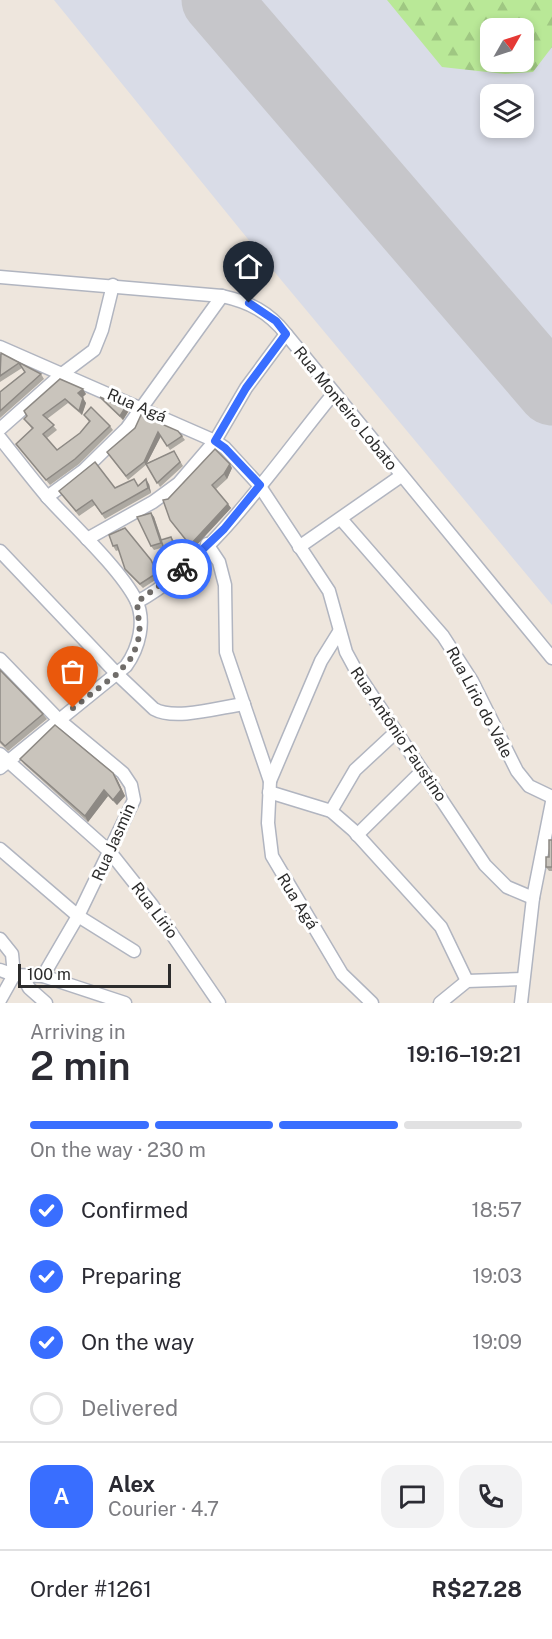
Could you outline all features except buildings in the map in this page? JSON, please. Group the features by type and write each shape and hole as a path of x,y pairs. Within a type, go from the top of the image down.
{"street":[{"name":"Rua Monteiro Lobato","path":"0,277 222,296 249,303 276,321 552,658"},
{"path":"0,429 62,374 94,350 102,330 113,285"},
{"path":"48,497 97,459 144,408 222,296"},
{"path":"87,538 153,502 179,483 215,441 246,388 286,334"},
{"name":"Rua Agá","path":"0,346 215,441 225,448 260,485"},
{"path":"137,602 166,583 207,544 260,485 334,393"},
{"path":"0,438 48,497 87,538 137,602 139,642 133,656 117,674 2,761"},
{"path":"299,547 401,476"},
{"name":"Rua Antônio Faustino","path":"260,485 329,591 334,602 339,632 359,676 475,852 497,879 517,893 533,898"},
{"name":"Rua Lírio do Vale","path":"341,519 443,636 472,681 517,771 529,786 552,800"},
{"name":"Rua Agá","path":"207,544 219,562 223,574 226,652 270,786 269,848 276,866 342,974 372,1003"},
{"path":"0,551 117,674 162,713 180,713 244,704"},
{"name":"Rua Agá","path":"270,786 321,661 339,632"},
{"name":"Rua Jasmin","path":"0,659 58,719 123,772 131,785 134,800 78,916 44,976"},
{"path":"331,811 355,770 396,732"},
{"name":"Rua Lírio","path":"2,761 110,852 159,914 219,1003"},
{"path":"357,836 422,771"},
{"path":"270,786 331,811 357,836 441,927 467,981"},
{"path":"521,1003 533,898 552,800"},
{"path":"0,849 78,916 134,951"},
{"path":"0,939 12,954 18,976 46,1003"},
{"path":"0,970 18,976 44,976 125,1003"},
{"path":"0,1000 18,976"},
{"path":"440,1003 467,981 523,979"}],"shaded area":[{"path":"54,0 552,0 552,605 277,275"}],"green space":[{"path":"387,0 552,0 552,47 534,71 534,18 480,18 480,71 442,67"},
{"path":"487,72 533,72 505,74"}],"runway":[{"path":"216,0 552,391"}],"way so far":[{"path":"73,708 126,666 139,642 137,602 166,583 182,569"}],"route":[{"path":"182,569 224,529 260,485 225,448 215,441 234,406 265,360 286,334 276,321 249,303"}]}
